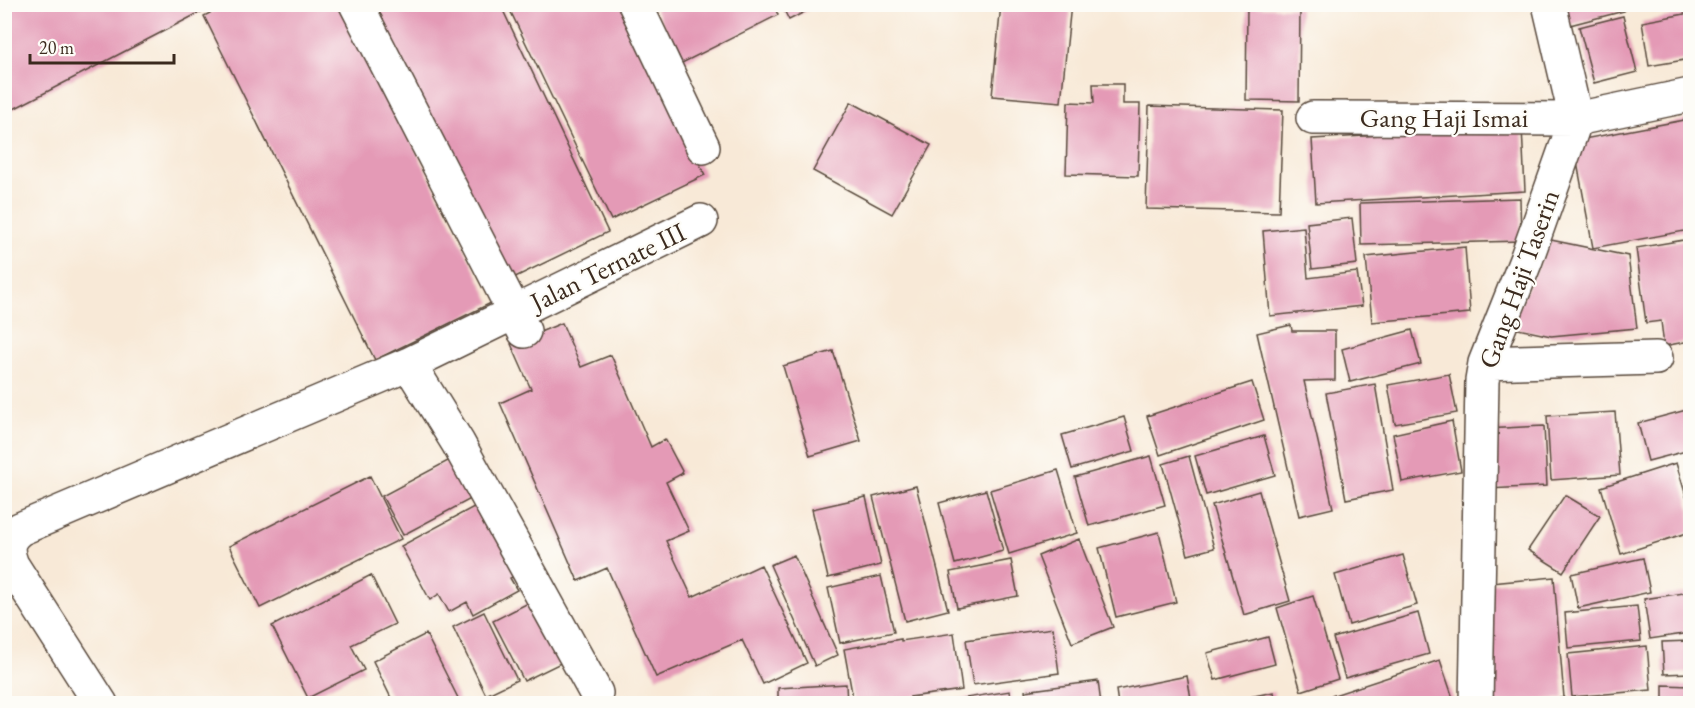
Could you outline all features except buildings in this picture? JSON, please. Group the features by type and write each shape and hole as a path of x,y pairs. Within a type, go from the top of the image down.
{"street":[{"path":"356,4 519,322"},
{"path":"635,4 703,147"},
{"path":"1550,4 1576,119"},
{"name":"Gang Haji Ismai","path":"1313,118 1576,119 1690,95"},
{"name":"Gang Haji Taserin","path":"1476,704 1482,381 1485,363 1526,260 1576,119"},
{"name":"Jalan Ternate III","path":"101,704 12,565 7,544 12,535 20,529 409,364 519,322 701,221"},
{"path":"1485,363 1656,358"},
{"path":"409,364 458,443 596,693"}]}
